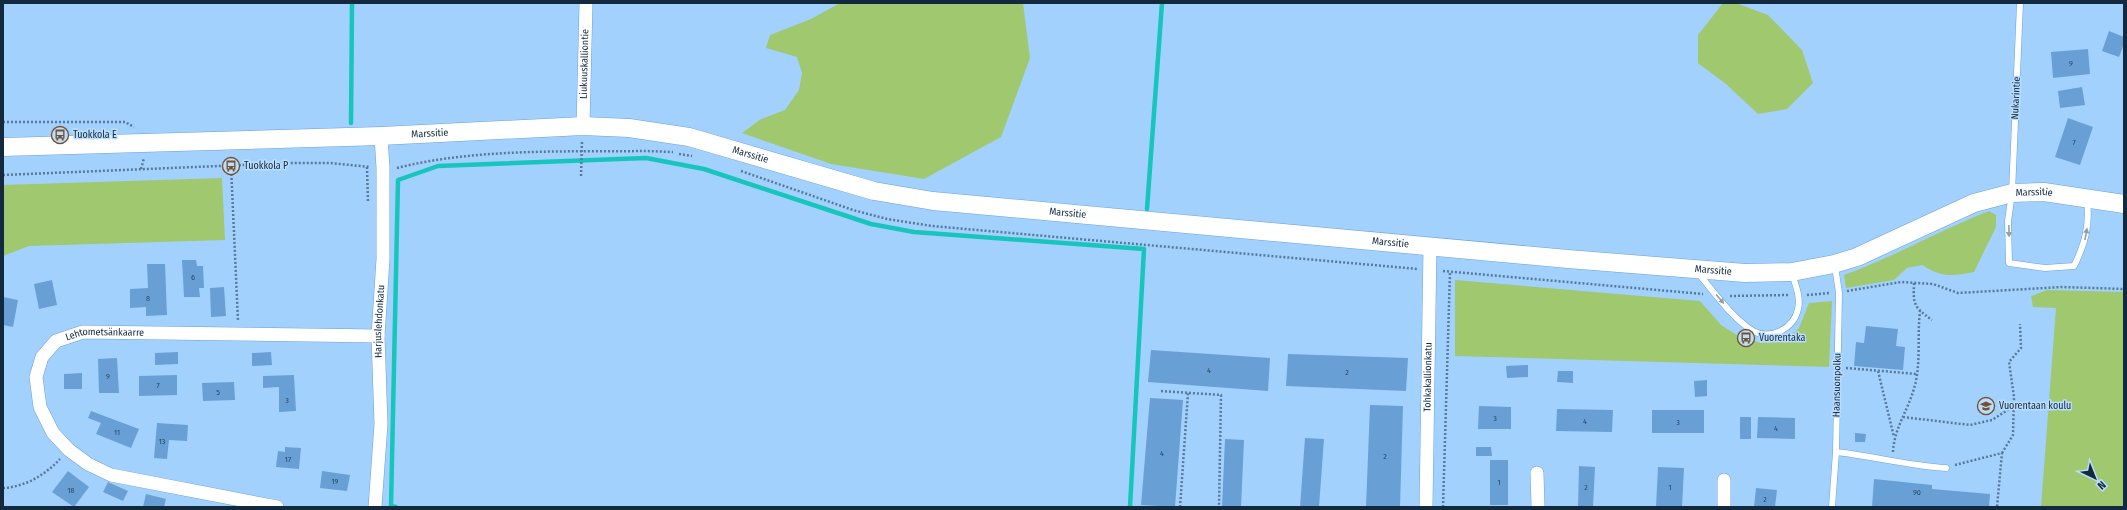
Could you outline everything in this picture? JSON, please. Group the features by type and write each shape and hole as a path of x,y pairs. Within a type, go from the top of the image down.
{"main road":[{"name":"Marssitie","path":"3,147 381,136 583,126 629,128 689,137 874,191 933,201 1568,259 1746,273 1792,272 1834,264 1857,257 1974,203 2012,193 2044,192 2124,204"}],"street":[{"name":"Liukuuskalliontie","path":"583,126 586,3"},
{"name":"Harjuslehdonkatu","path":"375,507 381,424 378,336 383,259 384,168 381,136"},
{"name":"Tohkakallionkatu","path":"1426,507 1430,246"},
{"name":"Lehtometsänkaarre","path":"277,507 111,475 88,464 69,450 53,433 40,407 36,377 42,357 56,341 83,332 378,336"},
{"path":"1538,473 1538,507"},
{"path":"1724,480 1724,507"}],"lane":[{"name":"Nukarintie","path":"2012,193 2020,3"},
{"path":"2012,193 2008,221 2010,263 2045,268 2074,266 2083,246 2089,219 2086,198"},
{"name":"Haansuonpolku","path":"1832,507 1836,452 1839,293 1834,264"},
{"path":"1695,269 1737,319 1754,332 1768,335 1782,331 1791,322 1798,309 1798,295 1792,272"},
{"path":"1836,452 1892,460 1920,467 1946,468"}],"path":[{"path":"581,176 582,158"},
{"path":"231,166 238,333"},
{"path":"1443,507 1450,272"},
{"path":"1914,283 1913,302 1920,311 1932,320"},
{"path":"1892,460 1894,438 1915,385 1917,374 1920,311"},
{"path":"1997,507 2002,453 2013,435 2014,406 2009,362 2021,348 2020,324"},
{"path":"1838,368 1917,374"},
{"path":"1878,371 1894,438"},
{"path":"1161,391 1221,395 1219,507"},
{"path":"1180,507 1188,393"},
{"path":"1902,417 1970,425 1992,420 2014,406"},
{"path":"3,488 34,480 50,470 69,450"},
{"path":"1946,468 2002,453"}],"green space":[{"path":"840,3 1023,3 1030,58 1001,137 924,179 831,164 742,133 761,119 785,110 799,90 802,73 797,57 766,48 770,35 811,19"},
{"path":"1723,3 1736,3 1768,15 1802,50 1813,83 1787,109 1758,114 1726,84 1698,63 1698,35"},
{"path":"222,178 225,240 29,246 3,256 3,185"},
{"path":"1989,211 1996,215 1996,227 1974,272 1947,275 1935,272 1922,265 1907,268 1894,280 1846,288 1844,275 1863,268"},
{"path":"1455,280 1700,301 1721,325 1740,337 1761,343 1783,342 1799,328 1809,303 1832,301 1829,367 1455,356"},
{"path":"2047,290 2124,292 2124,507 2041,507 2056,308 2033,307 2031,296"}],"building":[{"path":"2109,31 2124,37 2124,44 2119,57 2102,51"},
{"path":"2088,49 2090,74 2053,78 2051,52"},
{"path":"2082,87 2085,105 2060,108 2058,91"},
{"path":"2068,118 2093,127 2080,165 2055,157"},
{"path":"182,260 196,260 197,266 203,266 204,288 199,288 200,297 184,297"},
{"path":"147,264 165,264 167,315 146,316 146,307 130,308 130,289 148,288"},
{"path":"52,280 57,305 39,309 34,284"},
{"path":"224,287 226,316 211,317 210,288"},
{"path":"3,297 18,300 13,327 3,325"},
{"path":"1866,326 1898,329 1896,346 1905,347 1903,370 1854,366 1856,342 1864,343"},
{"path":"1151,350 1270,358 1268,391 1148,382"},
{"path":"178,352 178,364 155,365 155,353"},
{"path":"271,352 272,365 252,366 252,353"},
{"path":"1288,354 1408,358 1406,391 1286,386"},
{"path":"117,358 119,393 99,393 98,359"},
{"path":"1528,365 1528,377 1507,378 1506,366"},
{"path":"1558,371 1573,371 1573,383 1557,382"},
{"path":"82,373 82,389 64,389 64,374"},
{"path":"177,375 177,395 139,396 139,376"},
{"path":"294,375 296,411 279,412 279,387 263,388 263,376"},
{"path":"1707,380 1707,396 1695,397 1694,381"},
{"path":"234,382 235,400 203,401 202,383"},
{"path":"1150,398 1183,400 1175,507 1141,505"},
{"path":"1370,405 1403,406 1400,507 1366,507"},
{"path":"1479,406 1511,407 1511,429 1478,429"},
{"path":"1557,409 1613,410 1612,432 1556,431"},
{"path":"1652,410 1704,410 1704,433 1652,433"},
{"path":"91,411 139,429 131,448 96,434 101,423 88,418"},
{"path":"1740,417 1751,417 1751,439 1740,439"},
{"path":"1758,417 1795,418 1795,439 1757,438"},
{"path":"157,423 188,425 187,441 169,440 167,459 154,458"},
{"path":"1855,433 1866,434 1865,442 1855,442"},
{"path":"1305,438 1324,439 1319,507 1300,507"},
{"path":"1225,439 1244,440 1241,507 1222,507"},
{"path":"285,447 301,448 299,469 276,467 278,451 285,452"},
{"path":"1476,447 1491,447 1492,456 1476,456"},
{"path":"1490,460 1508,460 1508,505 1490,505"},
{"path":"1579,466 1595,467 1593,507 1578,507"},
{"path":"1658,467 1684,468 1682,507 1656,507"},
{"path":"68,471 89,487 74,507 52,492"},
{"path":"322,471 350,475 347,491 320,488"},
{"path":"1874,479 1932,485 1932,489 1990,494 1989,507 1872,507"},
{"path":"108,482 128,491 123,501 103,492"},
{"path":"1756,488 1777,490 1775,507 1754,507"},
{"path":"146,494 166,499 164,507 143,507"}],"waterway":[{"path":"351,123 352,3"},
{"path":"1147,209 1162,3"},
{"path":"396,507 391,506 398,180 438,166 646,158 704,169 871,224 914,232 1144,249 1130,507"}],"place":[{"name":"Tuokkola E","path":"60,135"},
{"name":"Tuokkola P","path":"231,166"},
{"name":"Vuorentaka","path":"1746,338"},
{"name":"Vuorentaan koulu","path":"1986,406"}]}
